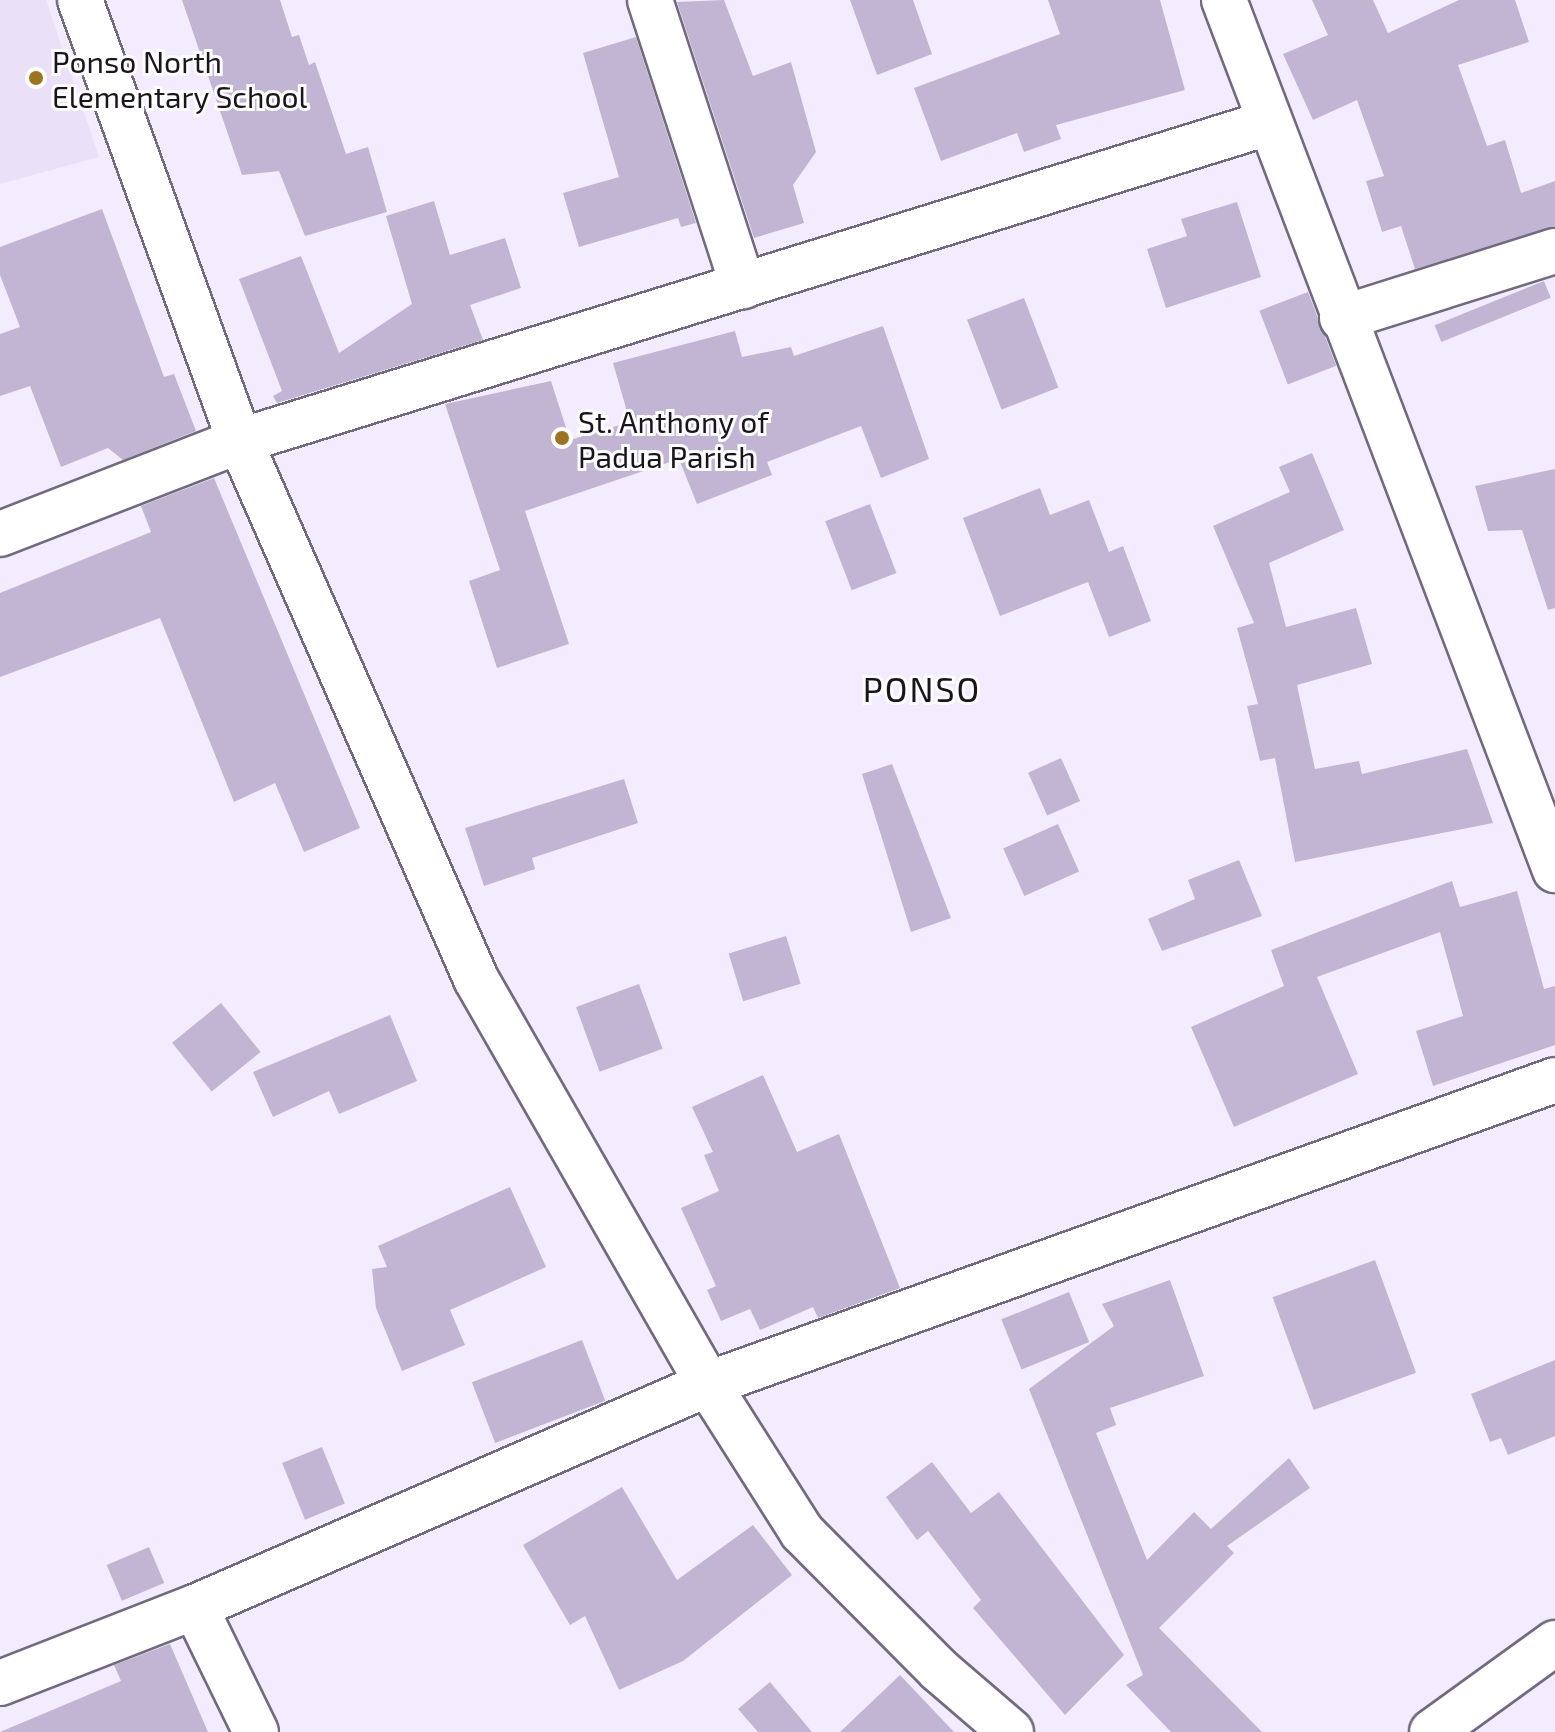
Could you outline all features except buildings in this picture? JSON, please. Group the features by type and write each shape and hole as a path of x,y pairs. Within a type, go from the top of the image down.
{"street":[{"path":"80,0 240,441 476,979 708,1384 802,1532 1011,1732"},
{"path":"650,0 743,286"},
{"path":"1224,0 1342,318 1555,870"},
{"path":"0,534 240,441 1268,123"},
{"path":"1342,318 1555,251"},
{"path":"0,1683 195,1607 708,1384 1555,1080"},
{"path":"195,1607 256,1732"},
{"path":"1432,1732 1555,1643"}],"shaded area":[{"name":"Ponso North Elementary School","path":"0,0 46,0 99,157 0,184"}],"place":[{"name":"Ponso North Elementary School","path":"36,78"},
{"name":"St. Anthony of Padua Parish","path":"562,438"}],"district":[{"name":"PONSO","path":"922,689"}]}
